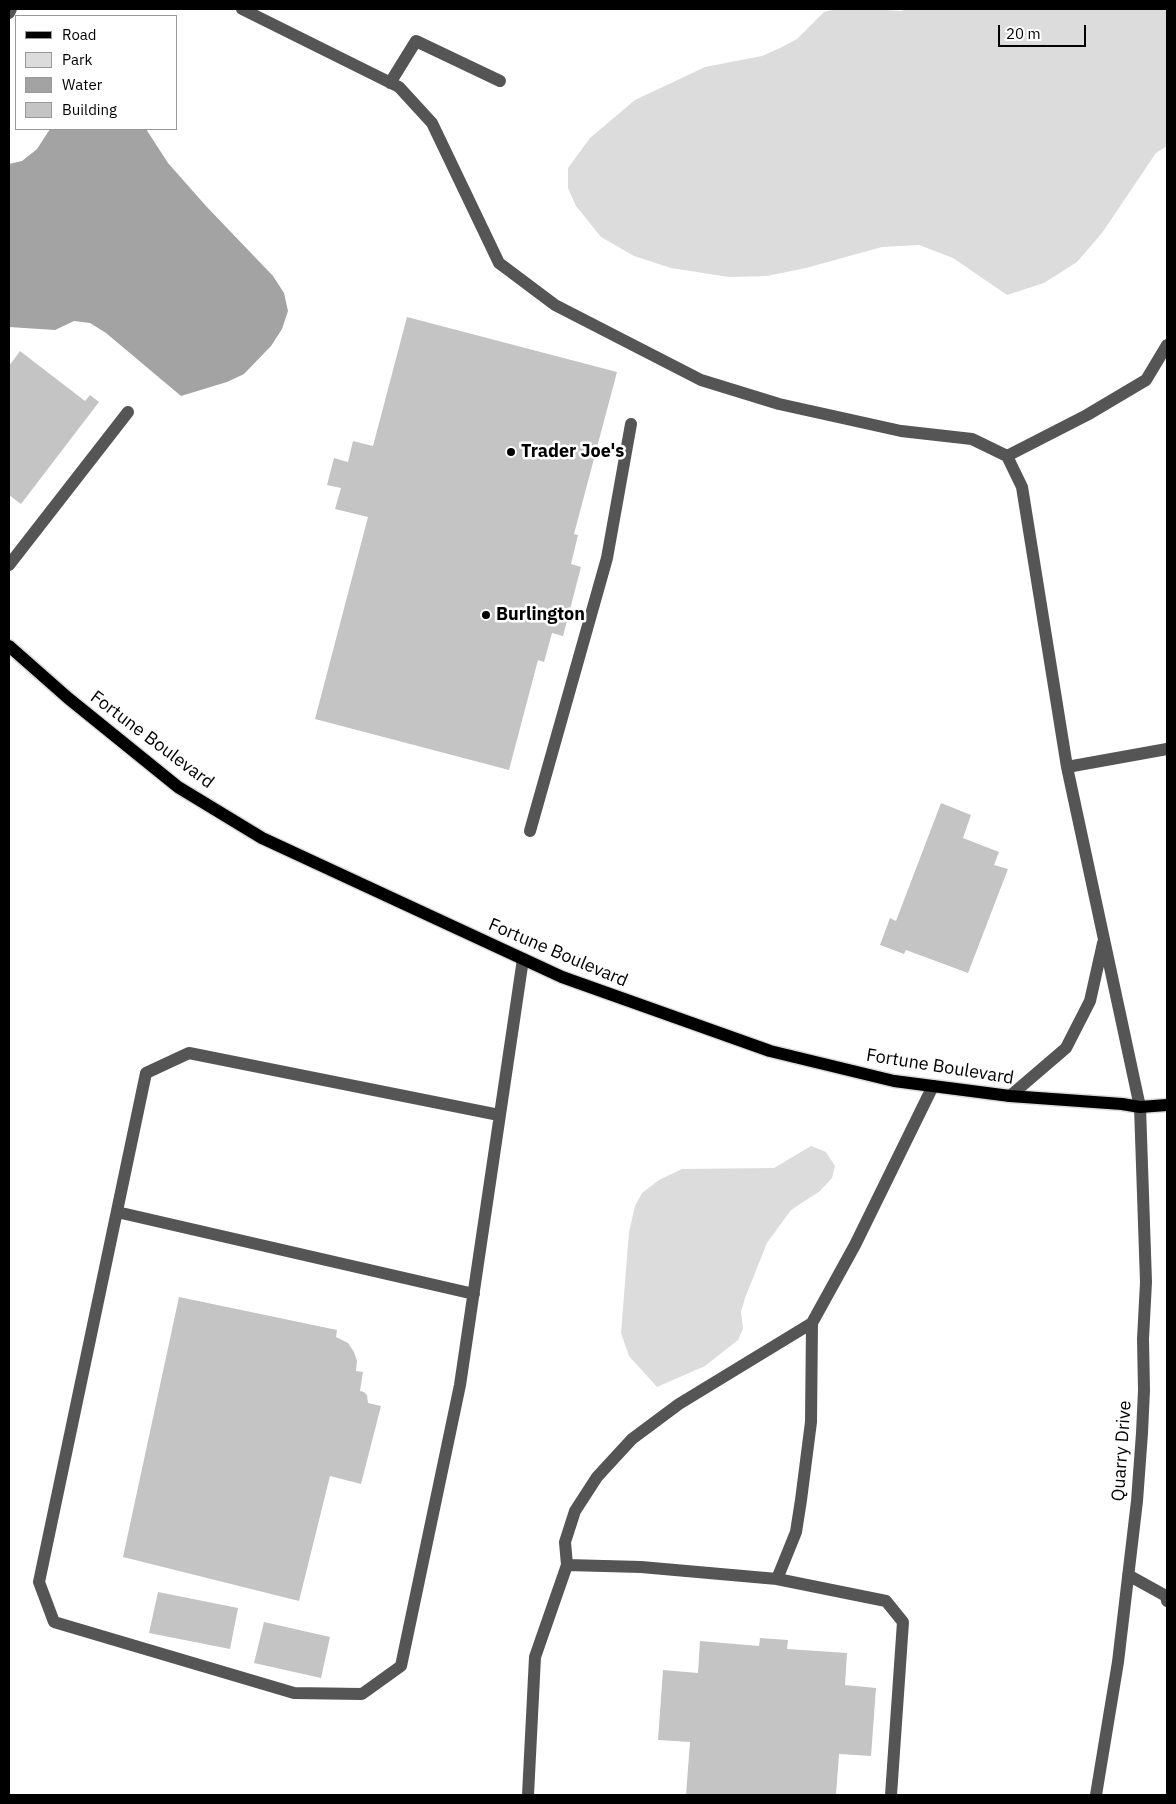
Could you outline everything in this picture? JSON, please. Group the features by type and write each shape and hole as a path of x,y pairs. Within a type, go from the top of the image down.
{"main road":[{"name":"Fortune Boulevard","path":"9,646 68,698 186,792 262,838 562,977 770,1052 894,1081 1010,1096 1140,1107 1167,1105"}],"street":[{"path":"9,14 11,9"},
{"path":"242,9 399,87 432,122 499,263 555,305 701,380 779,404 902,431 972,439 1007,456 1088,415 1146,380 1167,345"},
{"path":"390,84 416,41 500,81"},
{"path":"9,565 128,412"},
{"path":"530,831 607,558 631,424"},
{"name":"Quarry Drive","path":"1007,456 1022,487 1067,767 1140,1107 1146,1282 1143,1339 1144,1390 1137,1501 1118,1662 1096,1795"},
{"path":"1067,767 1167,749"},
{"path":"1010,1096 1066,1048 1090,1001 1104,938"},
{"path":"499,1115 188,1053 146,1074 39,1582 54,1622 294,1693 362,1694 401,1666 460,1385 523,959"},
{"path":"777,1579 796,1532 803,1481 811,1422 812,1323 855,1245 933,1086"},
{"path":"117,1212 474,1294"},
{"path":"528,1795 535,1657 567,1565 565,1542 575,1511 597,1477 632,1439 679,1404 812,1323"},
{"path":"567,1565 642,1568 777,1579 886,1601 903,1622 890,1795"},
{"path":"1128,1575 1166,1596 1167,1601"}],"green space":[{"path":"835,9 901,11 906,9 1167,9 1167,146 1156,153 1102,233 1077,262 1044,283 1007,295 953,258 919,245 882,247 806,268 767,276 729,277 671,268 634,256 601,237 576,206 568,188 568,168 590,138 635,100 705,67 762,56 780,48 797,39 824,12"},
{"path":"811,1146 826,1152 835,1166 832,1178 820,1191 791,1210 767,1243 745,1298 741,1312 743,1329 738,1340 705,1366 657,1387 629,1356 621,1333 629,1232 635,1206 642,1193 659,1180 682,1169 774,1168"}],"water":[{"path":"49,130 147,130 168,163 273,276 284,293 288,311 282,329 271,346 244,374 227,382 181,396 106,333 90,323 74,321 55,330 9,327 9,164 22,161 37,149"}],"building":[{"path":"407,317 617,372 574,534 578,535 571,564 581,567 563,636 552,633 544,662 538,660 509,770 315,719 368,517 335,509 341,488 327,485 334,458 348,462 353,441 373,446"},
{"path":"20,351 85,401 90,395 99,402 21,504 9,495 9,366"},
{"path":"941,803 971,815 963,838 999,852 994,865 1008,869 968,973 906,950 904,954 880,945 890,918 896,921"},
{"path":"179,1297 337,1330 336,1337 348,1343 354,1352 357,1361 356,1371 363,1372 360,1391 367,1395 368,1403 381,1406 361,1484 330,1476 299,1601 123,1557"},
{"path":"158,1592 238,1608 230,1649 149,1633"},
{"path":"264,1622 330,1637 321,1678 254,1663"},
{"path":"760,1638 788,1640 787,1649 847,1653 845,1685 876,1688 871,1756 839,1754 836,1795 686,1795 690,1742 658,1740 663,1670 698,1673 700,1641 759,1646"}],"place":[{"name":"Trader Joe's","path":"511,452"},
{"name":"Burlington","path":"486,615"}]}
